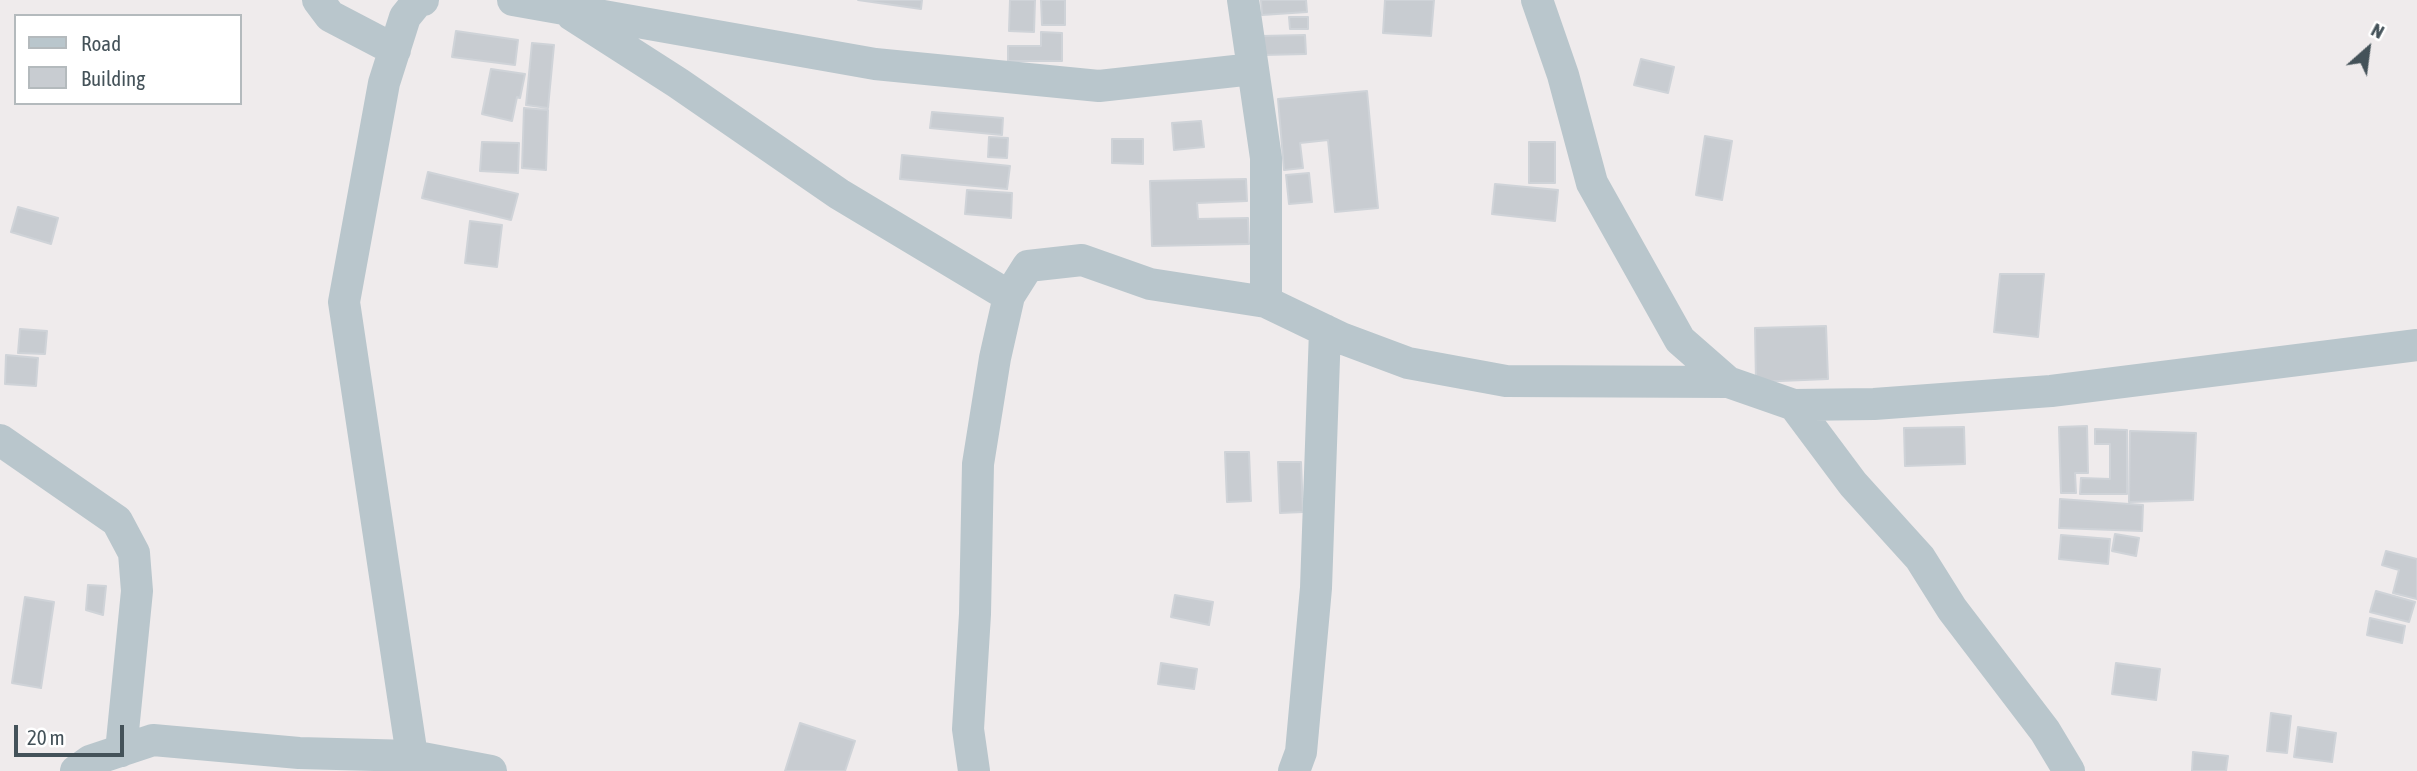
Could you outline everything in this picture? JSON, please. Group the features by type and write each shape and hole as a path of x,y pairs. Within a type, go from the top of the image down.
{"street":[{"path":"318,0 330,16 395,50"},
{"path":"412,756 344,302 384,83 405,17 420,0"},
{"path":"513,0 875,64 1099,86 1253,69"},
{"path":"1243,0 1266,158 1266,302"},
{"path":"1537,0 1563,75 1592,183 1680,340 1728,382"},
{"path":"559,7 678,83 839,194 1009,296"},
{"path":"974,771 968,729 975,614 978,464 995,358 1009,296 1028,267 1082,260 1150,284 1266,302 1325,330 1408,363 1506,381 1728,382 1794,405 1874,404 2051,391 2417,345"},
{"path":"1294,771 1301,752 1316,588 1325,330"},
{"path":"1794,405 1853,484 1920,558 1952,609 2045,730 2069,771"},
{"path":"0,440 117,521 134,553 137,591 121,751"},
{"path":"76,771 90,761 153,740 299,753 412,756 491,771"}],"building":[{"path":"858,0 922,0 921,9"},
{"path":"1010,0 1035,0 1034,32 1009,31"},
{"path":"1041,0 1065,0 1065,25 1042,25"},
{"path":"1261,0 1306,0 1307,12 1262,15"},
{"path":"1385,0 1434,0 1431,36 1383,33"},
{"path":"1289,17 1308,17 1308,29 1290,29"},
{"path":"456,31 518,40 515,65 452,57"},
{"path":"1041,32 1062,33 1062,61 1008,61 1008,46 1041,46"},
{"path":"1305,35 1306,54 1263,55 1262,36"},
{"path":"532,43 554,45 548,108 526,105"},
{"path":"1641,59 1674,67 1668,93 1634,85"},
{"path":"491,69 525,74 512,121 482,114"},
{"path":"1367,91 1378,208 1335,212 1328,140 1300,143 1303,168 1284,170 1278,99"},
{"path":"524,108 548,110 546,170 522,168"},
{"path":"932,112 1003,118 1002,135 930,128"},
{"path":"1201,121 1204,147 1174,150 1172,123"},
{"path":"1705,136 1732,141 1722,200 1696,195"},
{"path":"989,137 1008,138 1007,158 988,157"},
{"path":"1112,139 1143,139 1143,164 1112,163"},
{"path":"482,142 519,143 518,173 480,171"},
{"path":"1529,142 1555,142 1555,183 1529,183"},
{"path":"902,155 1010,166 1007,189 900,179"},
{"path":"428,172 518,194 511,220 422,198"},
{"path":"1309,173 1312,202 1289,204 1286,175"},
{"path":"1246,179 1247,201 1197,203 1198,219 1248,218 1249,244 1152,246 1150,181"},
{"path":"1495,184 1558,190 1555,221 1492,214"},
{"path":"967,190 1012,193 1011,218 965,214"},
{"path":"18,207 58,218 51,244 11,232"},
{"path":"470,221 502,225 497,267 465,263"},
{"path":"2000,274 2044,274 2038,337 1994,332"},
{"path":"1826,326 1828,379 1756,382 1755,328"},
{"path":"20,329 47,331 45,354 18,353"},
{"path":"6,355 38,358 36,386 5,384"},
{"path":"2087,426 2088,473 2075,473 2076,493 2061,493 2059,427"},
{"path":"1964,427 1965,464 1905,466 1904,428"},
{"path":"2095,429 2127,430 2127,494 2080,494 2081,478 2110,479 2110,444 2095,444"},
{"path":"2130,431 2196,433 2193,500 2129,502"},
{"path":"1225,452 1249,452 1251,501 1227,502"},
{"path":"1278,462 1301,462 1303,512 1280,513"},
{"path":"2060,499 2143,505 2142,531 2059,528"},
{"path":"2115,534 2139,538 2136,556 2112,551"},
{"path":"2061,535 2110,539 2108,564 2059,559"},
{"path":"2386,551 2417,559 2417,599 2393,593 2399,570 2382,565"},
{"path":"88,585 106,586 103,615 86,610"},
{"path":"2376,591 2415,602 2409,622 2370,612"},
{"path":"1175,595 1213,602 1209,625 1171,617"},
{"path":"25,597 54,602 41,688 12,683"},
{"path":"2370,618 2405,626 2402,643 2367,635"},
{"path":"1161,663 1197,669 1194,689 1158,684"},
{"path":"2116,663 2160,669 2156,700 2112,694"},
{"path":"2271,713 2291,716 2287,753 2267,751"},
{"path":"800,723 855,741 845,771 785,771"},
{"path":"2298,727 2336,733 2332,762 2294,757"},
{"path":"2193,752 2228,756 2226,771 2192,771"}]}
